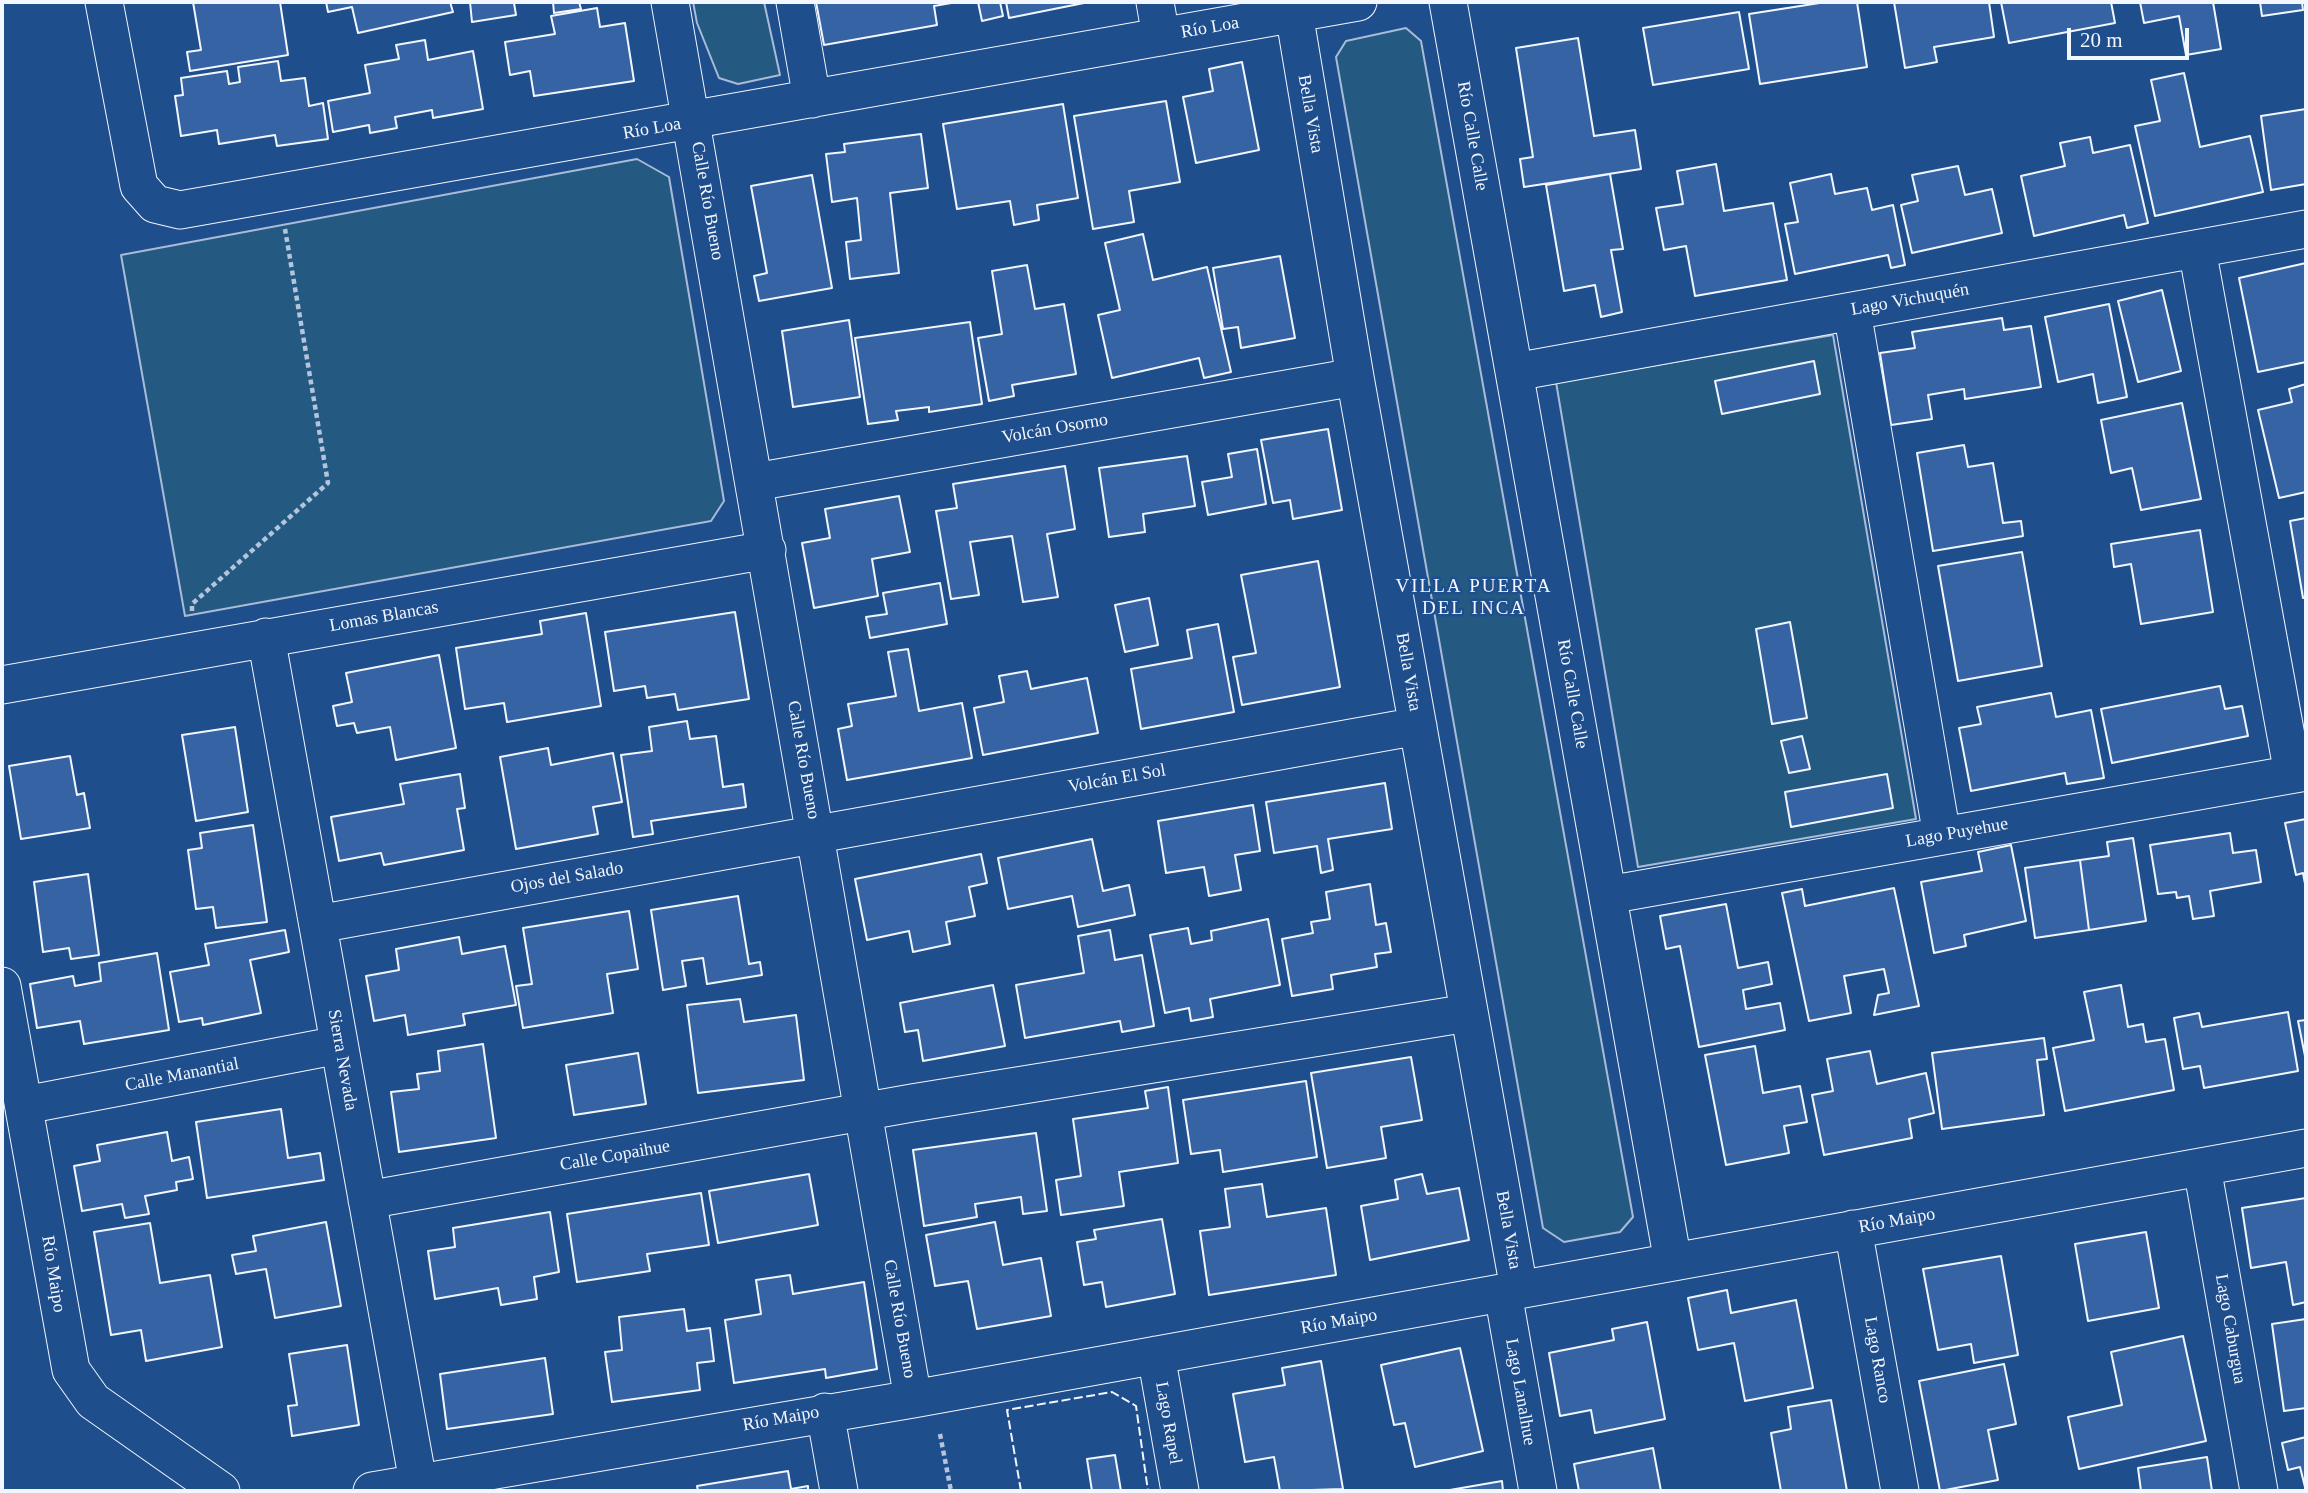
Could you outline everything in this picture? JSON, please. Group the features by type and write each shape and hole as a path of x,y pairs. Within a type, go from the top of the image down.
{"street":[{"name":"Río Loa","path":"104,2 136,174 146,197 166,209 196,209 1358,2"},
{"name":"Calle Río Bueno","path":"670,2 693,121 913,1398"},
{"path":"795,2 812,99"},
{"path":"1155,2 1161,37"},
{"name":"Río Calle Calle","path":"1448,2 1673,1262"},
{"name":"Bella Vista","path":"1294,13 1355,377 1468,1013 1511,1291"},
{"name":"Lago Vichuquén","path":"1515,372 2306,229"},
{"path":"2196,249 2300,773"},
{"path":"1852,311 1942,836"},
{"name":"Volcán Osorno","path":"755,482 1355,377"},
{"name":"Lomas Blancas","path":"2,685 767,550"},
{"name":"Sierra Nevada","path":"266,637 418,1482"},
{"name":"Volcán El Sol","path":"816,832 1418,726"},
{"name":"Lago Puyehue","path":"1608,895 2300,773"},
{"name":"Ojos del Salado","path":"318,924 816,832"},
{"name":"Río Maipo","path":"2,986 67,1352 77,1382 104,1409 220,1491"},
{"name":"Calle Copaihue","path":"367,1200 863,1111 1468,1013"},
{"name":"Calle Manantial","path":"25,1105 339,1045"},
{"name":"Río Maipo","path":"372,1491 1156,1355 2306,1148"},
{"name":"Lago Caburgua","path":"2202,1167 2259,1491"},
{"name":"Lago Ranco","path":"1853,1229 1900,1491"},
{"name":"Lago Lanalhue","path":"1511,1291 1538,1491"},
{"name":"Lago Rapel","path":"1156,1355 1180,1491"},
{"path":"825,1412 839,1491"}],"path":[{"path":"194,619 192,604 328,483 284,225"},
{"path":"940,1432 951,1491"}],"shaded area":[{"path":"693,2 764,2 780,75 738,84 719,78 697,23"},
{"path":"1406,28 1421,41 1633,1217 1620,1232 1564,1242 1543,1228 1336,57 1346,41"},
{"path":"637,159 669,177 724,501 711,521 185,616 121,255"},
{"path":"1833,335 1916,819 1638,867 1556,382"}],"building":[{"path":"193,2 280,2 288,55 190,71 187,52 201,50"},
{"path":"326,2 450,2 453,12 358,33 352,7 328,12"},
{"path":"470,2 525,2 514,3 516,15 472,22"},
{"path":"553,2 579,2 581,9 554,13"},
{"path":"816,2 957,2 934,6 937,25 824,45"},
{"path":"978,2 1000,2 1003,16 982,21"},
{"path":"1006,2 1089,2 1009,18"},
{"path":"1826,2 1857,2 1867,67 1760,84 1749,14"},
{"path":"1894,2 1989,2 1994,37 1934,47 1937,62 1905,68"},
{"path":"2001,2 2111,2 2115,23 2009,43"},
{"path":"2140,2 2213,2 2221,49 2186,55 2179,16 2144,23"},
{"path":"2260,2 2302,2 2303,10 2262,16"},
{"path":"597,8 600,27 625,23 634,81 534,96 530,71 510,75 505,42 555,34 551,16"},
{"path":"1739,12 1749,69 1653,85 1643,28"},
{"path":"1578,38 1594,136 1635,130 1641,169 1524,187 1520,159 1533,157 1516,48"},
{"path":"425,40 428,60 473,51 483,109 433,118 432,110 395,117 397,128 370,133 369,125 333,132 328,101 370,93 365,65 399,59 396,45"},
{"path":"278,61 281,81 305,78 309,106 323,103 328,139 277,146 275,135 219,144 217,130 181,136 175,96 183,95 181,78 227,71 229,84 240,82 238,67"},
{"path":"1242,62 1259,150 1196,163 1183,97 1213,91 1209,69"},
{"path":"2184,73 2200,147 2250,136 2263,192 2155,216 2135,126 2160,121 2151,80"},
{"path":"1166,101 1180,182 1129,191 1134,222 1093,229 1074,116"},
{"path":"1063,104 1078,198 1037,205 1039,220 1014,225 1010,201 957,209 943,124"},
{"path":"2306,109 2306,184 2271,190 2261,116"},
{"path":"921,134 928,188 890,193 899,273 850,279 846,242 861,240 857,198 832,202 826,154 845,152 844,144"},
{"path":"2090,137 2093,153 2130,145 2148,223 2127,228 2124,215 2034,236 2021,176 2065,166 2060,143"},
{"path":"1716,164 1724,211 1773,203 1787,280 1695,296 1686,246 1664,250 1656,208 1683,204 1677,171"},
{"path":"1958,166 1965,195 1992,189 2002,233 1912,253 1901,205 1918,201 1912,175"},
{"path":"1610,174 1623,249 1611,250 1622,312 1601,317 1595,285 1564,291 1546,185"},
{"path":"1831,174 1835,194 1867,188 1872,210 1893,205 1905,265 1891,268 1888,255 1795,274 1785,224 1798,222 1790,183"},
{"path":"812,175 832,288 759,301 754,276 767,273 751,186"},
{"path":"1143,234 1153,280 1207,267 1231,372 1204,378 1199,358 1112,378 1098,315 1120,310 1105,243"},
{"path":"1280,256 1295,338 1241,348 1238,327 1223,329 1213,268"},
{"path":"2306,263 2306,362 2258,372 2239,278"},
{"path":"1027,265 1035,309 1064,304 1076,374 1012,385 1014,396 989,401 978,338 1002,334 992,271"},
{"path":"2162,290 2181,371 2138,382 2118,301"},
{"path":"2109,304 2127,397 2098,403 2093,374 2058,382 2045,317"},
{"path":"2002,318 2004,330 2031,326 2041,387 1965,399 1964,389 1928,395 1932,419 1891,425 1880,353 1915,348 1912,332"},
{"path":"849,320 860,397 793,407 782,331"},
{"path":"970,322 982,404 929,412 929,407 896,411 898,420 868,424 855,338"},
{"path":"1814,361 1820,394 1722,414 1715,381"},
{"path":"2306,384 2306,492 2279,498 2258,410 2292,402 2289,389"},
{"path":"2182,403 2201,499 2141,510 2132,468 2111,473 2101,420"},
{"path":"1328,429 1342,510 1293,519 1290,500 1273,503 1261,440"},
{"path":"1964,445 1968,467 1993,463 2003,523 2021,521 2023,536 1933,551 1917,453"},
{"path":"1257,449 1266,504 1208,515 1202,482 1232,477 1228,454"},
{"path":"1187,456 1195,506 1143,514 1145,532 1109,537 1099,468"},
{"path":"1065,466 1075,529 1047,534 1058,597 1023,602 1012,536 970,542 979,595 951,599 936,511 957,508 953,484"},
{"path":"899,496 910,552 872,559 878,596 814,608 802,543 830,538 825,509"},
{"path":"2306,518 2306,597 2303,598 2290,521"},
{"path":"2200,530 2213,612 2141,624 2131,564 2114,567 2111,544"},
{"path":"2022,552 2042,666 1958,681 1938,566"},
{"path":"1318,561 1340,687 1242,705 1233,657 1256,653 1241,575"},
{"path":"940,583 947,624 870,638 866,617 887,614 883,593"},
{"path":"1149,598 1158,645 1125,652 1115,605"},
{"path":"735,612 749,699 678,710 675,694 647,698 645,686 614,691 605,632"},
{"path":"586,613 601,706 507,722 504,703 465,709 456,648 542,634 540,621"},
{"path":"1790,622 1807,718 1772,724 1756,629"},
{"path":"1218,624 1234,712 1141,729 1131,669 1192,658 1187,630"},
{"path":"908,649 919,711 962,703 972,758 847,780 838,729 852,726 848,704 896,696 888,652"},
{"path":"439,655 456,748 396,760 390,727 357,733 354,723 337,726 333,706 352,702 346,673"},
{"path":"1027,671 1031,689 1087,678 1098,733 983,755 974,708 1004,702 999,676"},
{"path":"2220,686 2225,709 2242,706 2248,736 2112,763 2101,709"},
{"path":"2051,693 2056,717 2091,710 2104,778 2067,784 2065,773 1971,791 1959,728 1981,724 1977,707"},
{"path":"687,721 690,739 716,736 723,787 743,784 746,807 651,821 653,834 633,837 621,755 652,751 649,727"},
{"path":"235,727 248,812 196,821 182,735"},
{"path":"1802,736 1810,769 1789,773 1781,741"},
{"path":"548,748 551,765 613,753 622,802 593,807 598,834 516,849 500,757"},
{"path":"70,756 77,795 84,793 90,828 21,839 9,766"},
{"path":"460,774 465,808 457,809 464,850 384,865 381,853 339,861 331,817 404,804 400,784"},
{"path":"1887,774 1893,808 1791,827 1785,792"},
{"path":"1385,783 1392,829 1328,839 1333,870 1321,873 1317,846 1274,853 1266,802"},
{"path":"1253,805 1260,851 1235,855 1241,890 1209,896 1204,867 1166,873 1158,821"},
{"path":"2306,819 2306,889 2303,873 2296,875 2285,823"},
{"path":"253,825 267,922 216,928 213,907 196,909 188,850 202,848 200,833"},
{"path":"2230,833 2233,853 2256,850 2261,882 2210,891 2214,916 2193,919 2189,896 2177,898 2176,892 2158,894 2150,845"},
{"path":"2133,838 2146,921 2089,930 2080,860 2109,856 2107,842"},
{"path":"1092,839 1103,891 1129,885 1135,915 1078,927 1072,896 1008,909 998,858"},
{"path":"2011,845 2026,921 1964,935 1966,946 1934,953 1921,882 1982,871 1978,852"},
{"path":"981,854 987,883 969,887 975,916 946,922 950,944 913,952 909,931 867,940 855,879"},
{"path":"2080,860 2089,930 2035,938 2025,868"},
{"path":"88,874 99,955 71,959 69,948 43,952 34,882"},
{"path":"1370,884 1376,925 1386,923 1391,952 1375,954 1377,967 1331,975 1333,989 1292,996 1282,939 1313,933 1311,922 1330,919 1326,892"},
{"path":"1894,888 1919,1006 1874,1015 1878,995 1889,993 1884,969 1844,976 1851,1013 1809,1021 1782,893 1802,889 1805,906"},
{"path":"738,896 749,964 760,962 762,975 707,984 703,958 682,961 686,986 663,990 651,910"},
{"path":"1726,904 1738,968 1768,962 1772,984 1743,990 1746,1009 1780,1003 1785,1030 1699,1047 1680,946 1666,949 1660,916"},
{"path":"629,911 638,969 607,974 613,1013 523,1028 516,986 532,984 523,928"},
{"path":"1268,919 1280,985 1210,999 1213,1017 1191,1021 1189,1008 1165,1013 1150,935 1188,928 1191,944 1212,940 1211,931"},
{"path":"285,930 289,952 250,960 261,1013 203,1025 202,1018 179,1022 170,972 209,965 205,944"},
{"path":"1110,930 1115,960 1142,955 1154,1026 1122,1032 1120,1021 1025,1038 1016,985 1084,973 1078,936"},
{"path":"459,937 462,954 505,946 516,1005 463,1014 465,1025 408,1035 405,1015 374,1021 366,976 399,970 396,949"},
{"path":"157,953 169,1030 84,1044 80,1021 37,1028 30,984 73,976 75,986 101,981 99,963"},
{"path":"993,985 1005,1046 923,1061 918,1030 905,1032 900,1003"},
{"path":"2121,985 2128,1027 2143,1024 2146,1042 2165,1039 2174,1090 2065,1111 2053,1048 2094,1040 2084,992"},
{"path":"740,999 744,1022 796,1015 804,1080 698,1093 687,1005"},
{"path":"2288,1012 2298,1071 2204,1088 2200,1066 2183,1069 2174,1018 2199,1013 2202,1027"},
{"path":"2306,1020 2306,1061 2298,1021"},
{"path":"2044,1038 2047,1059 2037,1060 2044,1115 1942,1129 1932,1053"},
{"path":"483,1044 496,1138 399,1152 391,1092 419,1089 417,1074 440,1071 438,1051"},
{"path":"1755,1046 1763,1093 1800,1086 1807,1122 1784,1126 1789,1153 1726,1165 1705,1055"},
{"path":"1870,1051 1877,1084 1926,1073 1934,1113 1909,1119 1912,1138 1824,1155 1812,1095 1833,1091 1827,1059"},
{"path":"638,1053 646,1104 574,1115 566,1065"},
{"path":"1411,1057 1422,1120 1381,1127 1386,1158 1327,1168 1311,1073"},
{"path":"1306,1081 1317,1157 1223,1172 1220,1150 1191,1154 1183,1100"},
{"path":"1168,1087 1178,1163 1119,1172 1124,1206 1061,1215 1056,1180 1081,1176 1073,1119 1148,1108 1145,1091"},
{"path":"281,1109 288,1158 320,1153 324,1180 207,1198 196,1122"},
{"path":"167,1132 172,1161 189,1157 193,1179 176,1182 177,1190 145,1196 149,1214 125,1218 122,1204 82,1211 74,1166 100,1161 97,1145"},
{"path":"1036,1133 1047,1211 1023,1214 1021,1197 975,1204 977,1217 924,1226 913,1150"},
{"path":"809,1174 818,1225 718,1243 709,1191"},
{"path":"1422,1174 1427,1194 1459,1188 1469,1240 1370,1260 1361,1206 1398,1199 1395,1180"},
{"path":"1262,1184 1267,1217 1326,1208 1336,1275 1209,1295 1200,1231 1230,1227 1225,1189"},
{"path":"701,1193 709,1245 647,1254 650,1271 577,1282 567,1214"},
{"path":"2306,1198 2306,1302 2293,1305 2286,1262 2251,1268 2242,1208"},
{"path":"550,1212 559,1272 534,1277 537,1299 501,1305 498,1288 435,1299 428,1251 455,1247 453,1228"},
{"path":"1162,1219 1175,1294 1106,1307 1102,1282 1084,1285 1077,1242 1096,1239 1094,1230"},
{"path":"326,1222 341,1306 275,1318 266,1269 236,1274 232,1255 256,1251 253,1236"},
{"path":"995,1222 1003,1265 1041,1258 1051,1316 977,1329 968,1281 935,1286 926,1235"},
{"path":"150,1223 160,1283 210,1275 222,1347 146,1361 141,1330 111,1335 94,1232"},
{"path":"2146,1232 2159,1308 2088,1321 2075,1244"},
{"path":"2001,1256 2018,1355 1974,1363 1971,1344 1938,1350 1923,1269"},
{"path":"790,1275 793,1294 864,1282 877,1369 826,1378 825,1369 734,1383 725,1320 761,1314 756,1280"},
{"path":"1727,1290 1731,1313 1796,1300 1813,1388 1745,1401 1734,1343 1698,1350 1688,1298"},
{"path":"684,1309 687,1331 710,1328 714,1361 697,1363 700,1390 612,1402 605,1352 622,1350 619,1317"},
{"path":"2306,1319 2306,1408 2284,1411 2272,1324"},
{"path":"1647,1322 1665,1419 1595,1433 1591,1410 1560,1416 1549,1353 1614,1340 1612,1329"},
{"path":"2183,1336 2206,1441 2079,1469 2068,1417 2122,1405 2111,1352"},
{"path":"347,1345 359,1425 292,1436 288,1406 297,1405 289,1354"},
{"path":"1460,1348 1483,1451 1415,1467 1405,1423 1394,1425 1381,1365"},
{"path":"545,1358 553,1414 447,1429 440,1374"},
{"path":"1321,1361 1343,1489 1280,1491 1274,1457 1245,1462 1233,1394 1285,1385 1282,1368"},
{"path":"2004,1364 2016,1424 1988,1430 1998,1480 1940,1491 1919,1381"},
{"path":"1831,1400 1847,1491 1781,1491 1771,1433 1791,1429 1788,1407"},
{"path":"2306,1437 2306,1491 2300,1467 2288,1470 2282,1443"},
{"path":"1653,1448 1661,1491 1579,1491 1574,1464"},
{"path":"1115,1455 1121,1491 1092,1491 1087,1459"},
{"path":"2207,1457 2212,1491 2141,1491 2138,1468"},
{"path":"788,1471 791,1489 808,1486 808,1491 698,1491 697,1486"},
{"path":"1502,1481 1503,1491 1444,1491"}],"fence":[{"path":"1021,1491 1007,1410 1112,1392 1136,1406 1148,1491"}],"district":[{"name":"VILLA PUERTA DEL INCA","path":"1474,598"}]}
